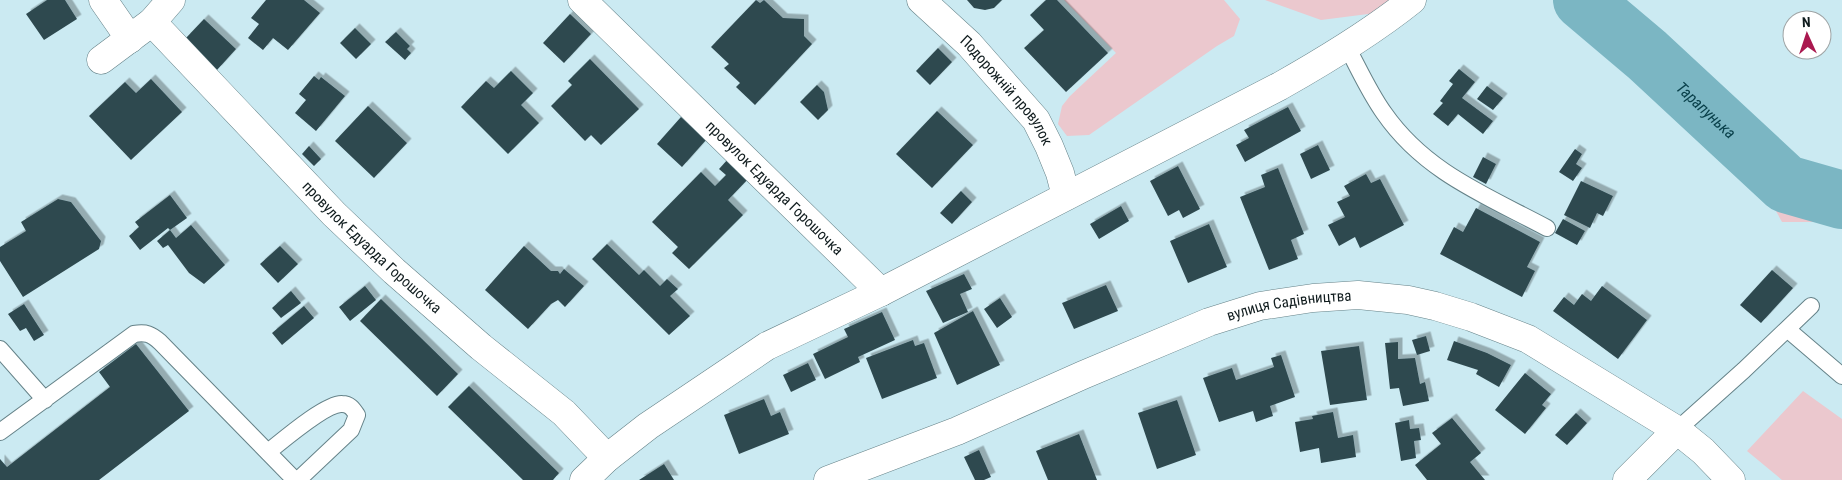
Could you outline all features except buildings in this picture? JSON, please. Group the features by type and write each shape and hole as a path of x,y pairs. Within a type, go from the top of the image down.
{"street":[{"path":"103,0 130,39"},
{"path":"101,60 152,22 171,0"},
{"name":"провулок Едуарда Горошочка","path":"582,0 881,292"},
{"name":"Подорожній провулок","path":"921,0 969,44 1036,120 1056,164 1066,196"},
{"path":"584,480 607,458 648,426 768,346 881,292 1280,86 1347,47 1382,24 1412,0"},
{"name":"провулок Едуарда Горошочка","path":"152,22 340,220 394,271 481,347 564,413 607,458"},
{"name":"вулиця Садівництва","path":"828,480 957,431 1209,322 1260,306 1313,298 1358,295 1408,300 1435,306 1471,317 1528,340 1677,430 1727,478"},
{"path":"1627,480 1677,430"}],"lane":[{"path":"1347,47 1384,114 1415,150 1451,178 1546,228"},
{"path":"1677,430 1811,306"},
{"path":"1787,329 1842,376"},
{"path":"0,432 134,334 143,332 152,335 160,342 268,452 296,480 351,430 357,415 352,407 344,404 335,405 317,415 268,452"},
{"path":"0,349 45,400"}],"shaded area":[{"path":"1064,0 1224,0 1240,19 1234,36 1089,135 1067,136 1058,124 1062,106 1070,96 1116,53"},
{"path":"1265,0 1391,0 1376,13 1321,20"},
{"path":"1557,0 1621,0 1670,44 1746,118 1773,158 1824,182 1842,187 1842,228 1817,222 1782,222 1765,191 1732,151 1686,109 1652,83"},
{"path":"1803,391 1842,419 1842,480 1782,480 1747,451"}],"waterway":[{"name":"Тарапунька","path":"1582,0 1647,55 1786,184 1842,200"}]}
